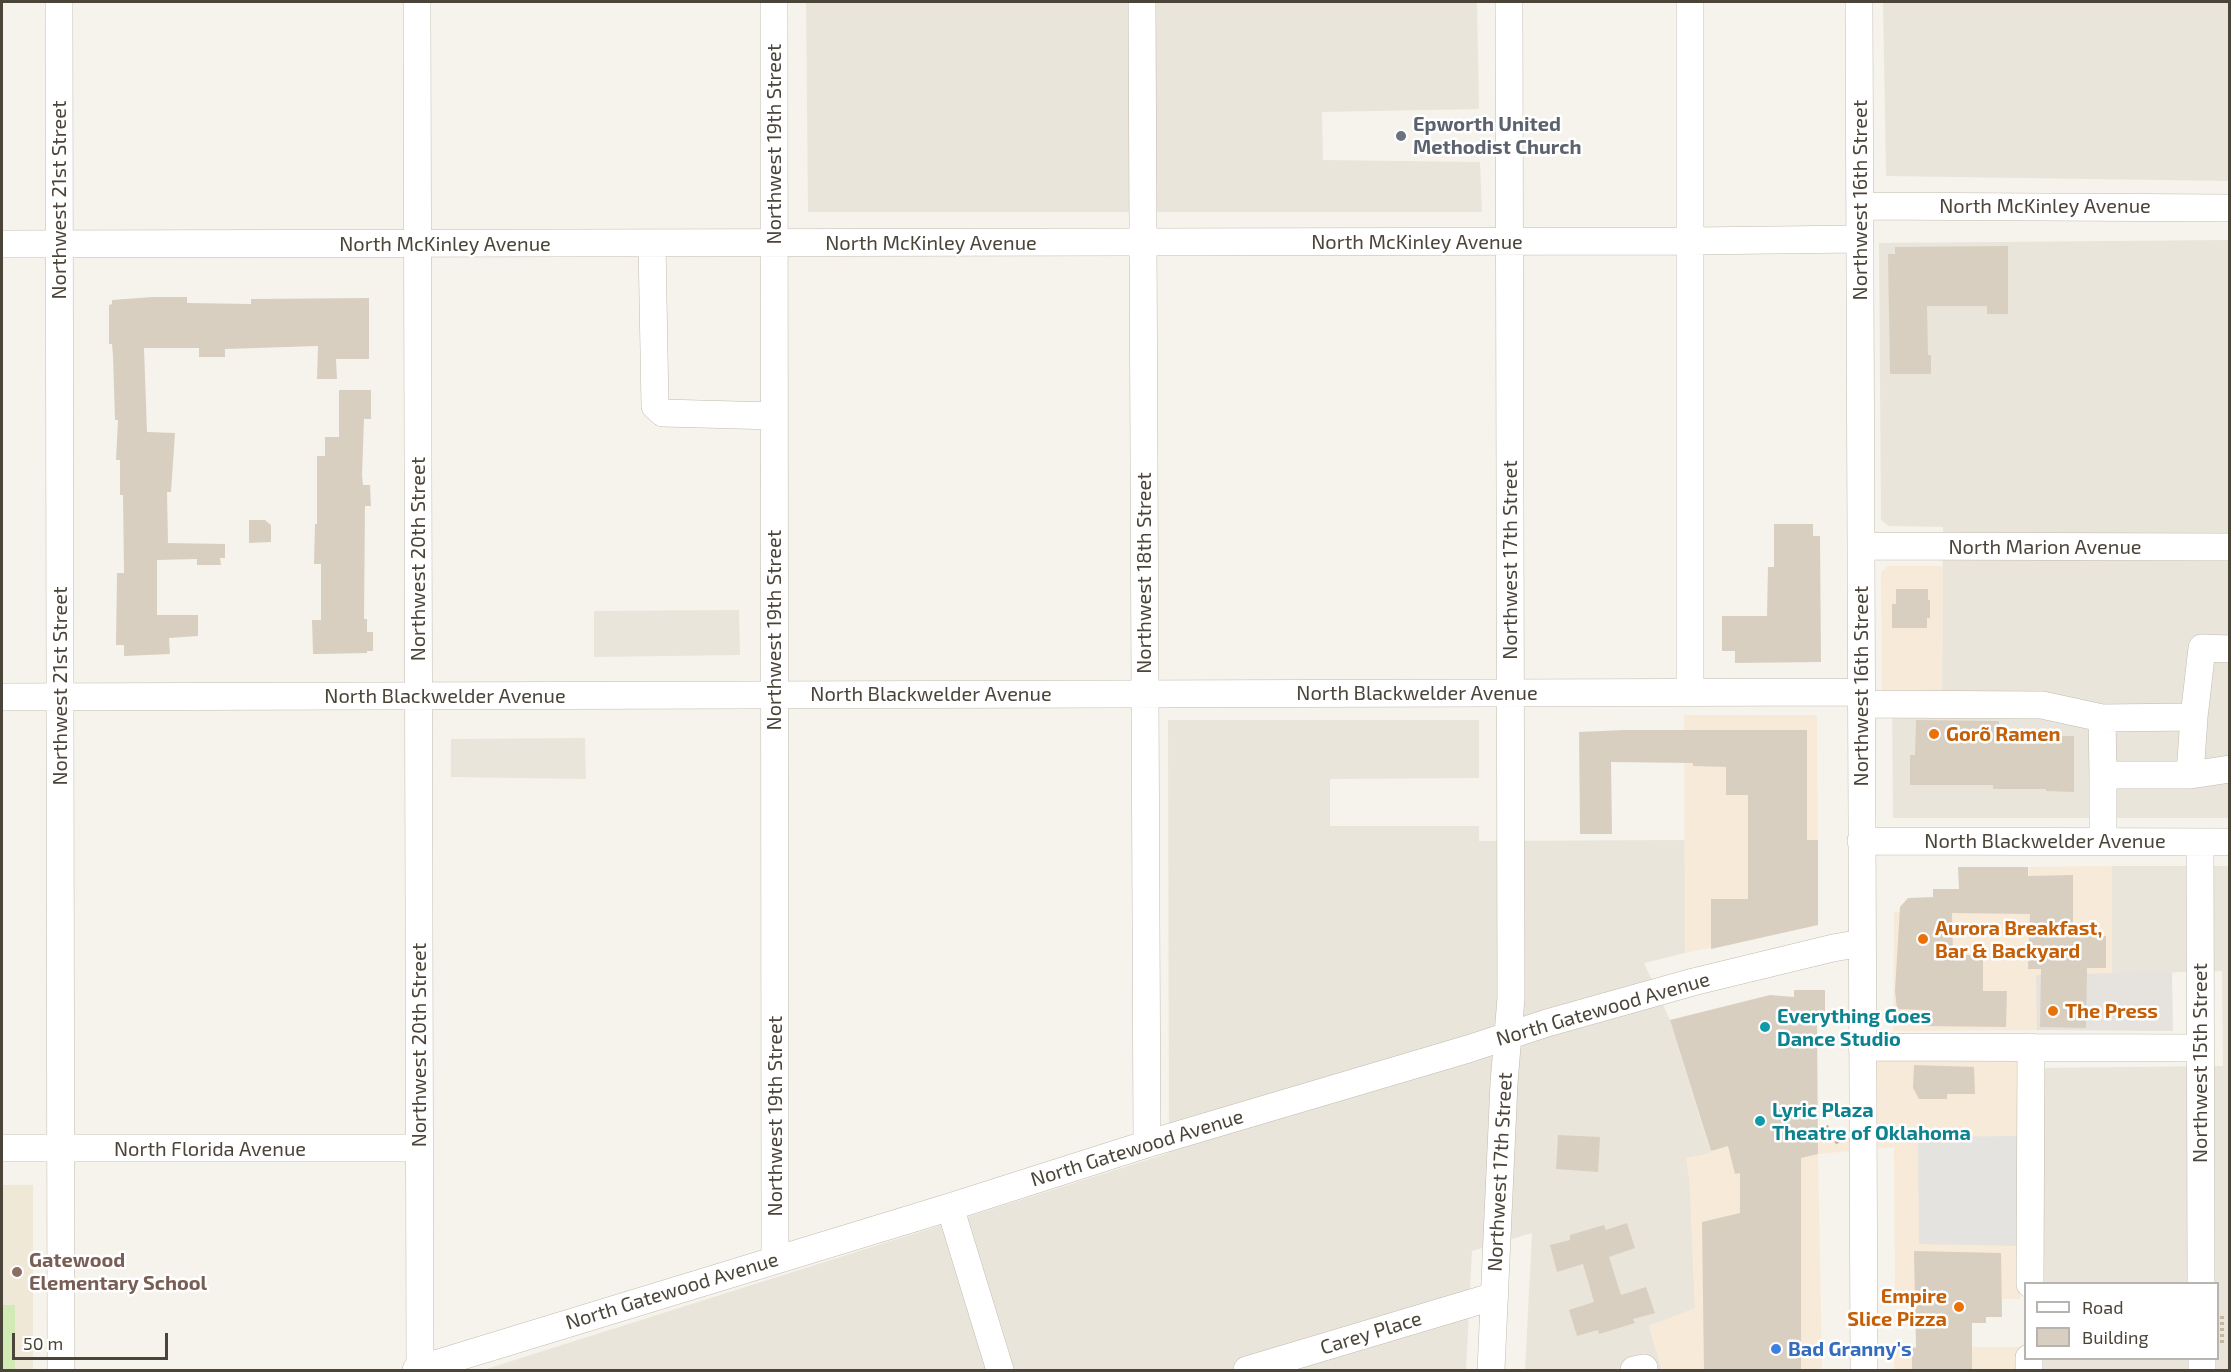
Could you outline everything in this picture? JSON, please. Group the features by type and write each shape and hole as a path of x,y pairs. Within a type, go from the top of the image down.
{"street":[{"name":"Northwest 21st Street","path":"59,2 61,1371"},
{"name":"Northwest 20th Street","path":"417,2 418,1370"},
{"name":"Northwest 19th Street","path":"774,2 775,1259"},
{"name":"Northwest 18th Street","path":"1142,2 1147,1144"},
{"name":"Northwest 17th Street","path":"1491,1371 1511,998 1509,2"},
{"path":"1690,2 1690,693"},
{"name":"Northwest 16th Street","path":"1859,2 1864,1371"},
{"name":"North McKinley Avenue","path":"1860,206 2229,207"},
{"name":"North McKinley Avenue","path":"2,244 1143,243 1860,239"},
{"path":"652,243 655,406 663,412 774,416"},
{"name":"North Marion Avenue","path":"1861,546 2229,547"},
{"path":"2190,775 2202,648 2229,649"},
{"name":"North Blackwelder Avenue","path":"2,697 1690,693 2042,705 2102,718 2194,717"},
{"path":"2102,718 2103,841"},
{"path":"2103,775 2190,775 2229,769"},
{"name":"North Blackwelder Avenue","path":"1861,841 2229,842"},
{"name":"Northwest 15th Street","path":"2200,842 2201,1282"},
{"name":"North Gatewood Avenue","path":"418,1370 775,1259 950,1208 1147,1144 1600,1008 1693,982 1833,948 1862,944"},
{"path":"1862,1047 2199,1048"},
{"path":"2030,1282 2031,1047"},
{"name":"North Florida Avenue","path":"2,1148 419,1148"},
{"path":"950,1208 1000,1371"},
{"name":"Carey Place","path":"1248,1371 1494,1296"}],"path":[{"path":"1789,1016 1802,1014"},
{"path":"1826,1126 1840,1148"},
{"path":"2219,1327 2222,1316"}],"shaded area":[{"path":"806,2 1477,2 1479,109 1322,112 1323,160 1480,162 1482,212 808,212"},
{"path":"1883,2 2229,2 2229,181 1886,176"},
{"path":"2229,240 2229,818 1893,818 1892,693 1942,693 1943,527 1889,526 1881,520 1879,243"},
{"path":"1888,566 1943,566 1942,693 1882,693 1881,572"},
{"path":"739,610 740,655 594,657 594,611"},
{"path":"1684,715 1817,715 1818,925 1685,953"},
{"path":"1168,720 1479,720 1479,778 1330,779 1330,826 1479,826 1479,841 1685,840 1685,953 1644,963 1670,1020 1711,1153 1687,1159 1695,1309 1649,1326 1662,1370 1525,1370 1532,1233 1472,1251 1466,1370 483,1370 1169,1153"},
{"path":"585,738 586,779 451,777 451,739"},
{"path":"2112,866 2229,866 2229,1370 2040,1370 2040,1360 2219,1360 2219,1282 2039,1282 2036,1068 2223,1066 2222,971 2112,974"},
{"path":"2112,866 2112,974 2037,975 2037,1030 1893,1031 1894,912 2026,913 2029,867"},
{"path":"2172,972 2173,1031 2037,1030 2036,975"},
{"path":"1717,1009 1818,1138 1875,1137 1875,1058 2018,1058 2020,1299 1914,1298 1895,1300 1894,1147 1818,1154 1822,1370 1662,1370 1649,1326 1695,1308 1690,1185 1686,1158 1711,1153 1670,1020"},
{"path":"2019,1136 2019,1246 1919,1244 1918,1137"},
{"name":"Gatewood Elementary School","path":"2,1185 33,1185 33,1370 2,1370"},
{"path":"1894,1347 2020,1347 2021,1370 1894,1370"}],"green space":[{"path":"2,1305 15,1305 15,1370 2,1370"}],"building":[{"path":"2008,246 2008,314 1987,314 1987,306 1927,306 1928,355 1931,355 1931,374 1890,374 1888,254 1895,254 1895,247"},
{"path":"187,297 187,303 251,304 251,299 369,298 369,359 336,359 337,379 317,379 318,346 225,349 225,357 199,357 199,348 144,348 147,432 175,433 171,492 167,492 168,543 225,544 225,558 220,558 221,565 197,565 197,559 157,560 157,615 198,615 198,636 169,638 170,654 124,656 124,645 116,645 117,573 124,573 123,495 120,495 120,460 116,460 118,420 115,420 112,344 109,344 109,305 112,304 112,300"},
{"path":"339,390 371,390 371,419 364,419 362,476 363,485 370,485 371,506 365,506 364,619 367,619 367,632 373,632 373,651 313,654 312,620 321,620 321,564 314,564 315,524 317,524 317,456 325,456 325,437 339,437"},
{"path":"249,520 265,520 271,525 271,542 249,543"},
{"path":"1774,524 1813,524 1813,536 1820,536 1821,662 1735,663 1735,651 1722,651 1722,616 1767,616 1768,567 1774,567"},
{"path":"1896,589 1928,589 1930,618 1927,618 1927,628 1892,628 1892,604 1896,604"},
{"path":"1916,720 1999,721 1999,743 2046,744 2046,736 2074,736 2074,792 2046,791 2046,789 1993,789 1993,785 1910,785 1910,755 1915,755"},
{"path":"1807,730 1807,840 1818,840 1818,925 1711,949 1711,899 1748,899 1748,795 1726,795 1726,767 1693,766 1693,763 1611,762 1612,834 1580,834 1579,732"},
{"path":"1958,867 2028,867 2028,876 2073,875 2073,936 2106,936 2106,968 2087,968 2086,1028 2040,1027 2041,969 2028,969 2030,914 1952,913 1953,954 1983,956 1983,991 2007,991 2006,1027 1924,1026 1924,1010 1897,1009 1895,991 1900,907 1908,898 1933,897 1933,889 1959,889"},
{"path":"1794,990 1825,990 1825,1018 1817,1018 1818,1154 1801,1158 1801,1371 1704,1371 1702,1222 1740,1213 1740,1173 1735,1174 1728,1146 1711,1151 1670,1020 1770,995 1794,997"},
{"path":"1914,1065 1974,1067 1975,1094 1947,1094 1947,1099 1919,1099 1913,1088"},
{"path":"1558,1135 1600,1137 1598,1172 1556,1169"},
{"path":"1627,1223 1635,1248 1609,1257 1621,1295 1646,1287 1655,1313 1633,1319 1635,1323 1599,1334 1598,1330 1577,1336 1569,1310 1594,1302 1583,1264 1557,1272 1550,1245 1570,1240 1570,1235 1604,1225 1606,1230"},
{"path":"1914,1251 2001,1253 2002,1317 1986,1317 1986,1323 1972,1323 1972,1371 1912,1371 1912,1347 1916,1348"}],"place":[{"name":"Epworth United Methodist Church","path":"1401,136"},
{"name":"Gorõ Ramen","path":"1934,734"},
{"name":"Aurora Breakfast, Bar & Backyard","path":"1923,939"},
{"name":"The Press","path":"2053,1011"},
{"name":"Everything Goes Dance Studio","path":"1765,1027"},
{"name":"Lyric Plaza Theatre of Oklahoma","path":"1760,1121"},
{"name":"Gatewood Elementary School","path":"17,1272"},
{"name":"Empire Slice Pizza","path":"1959,1307"},
{"name":"Bad Granny's","path":"1776,1349"}]}
